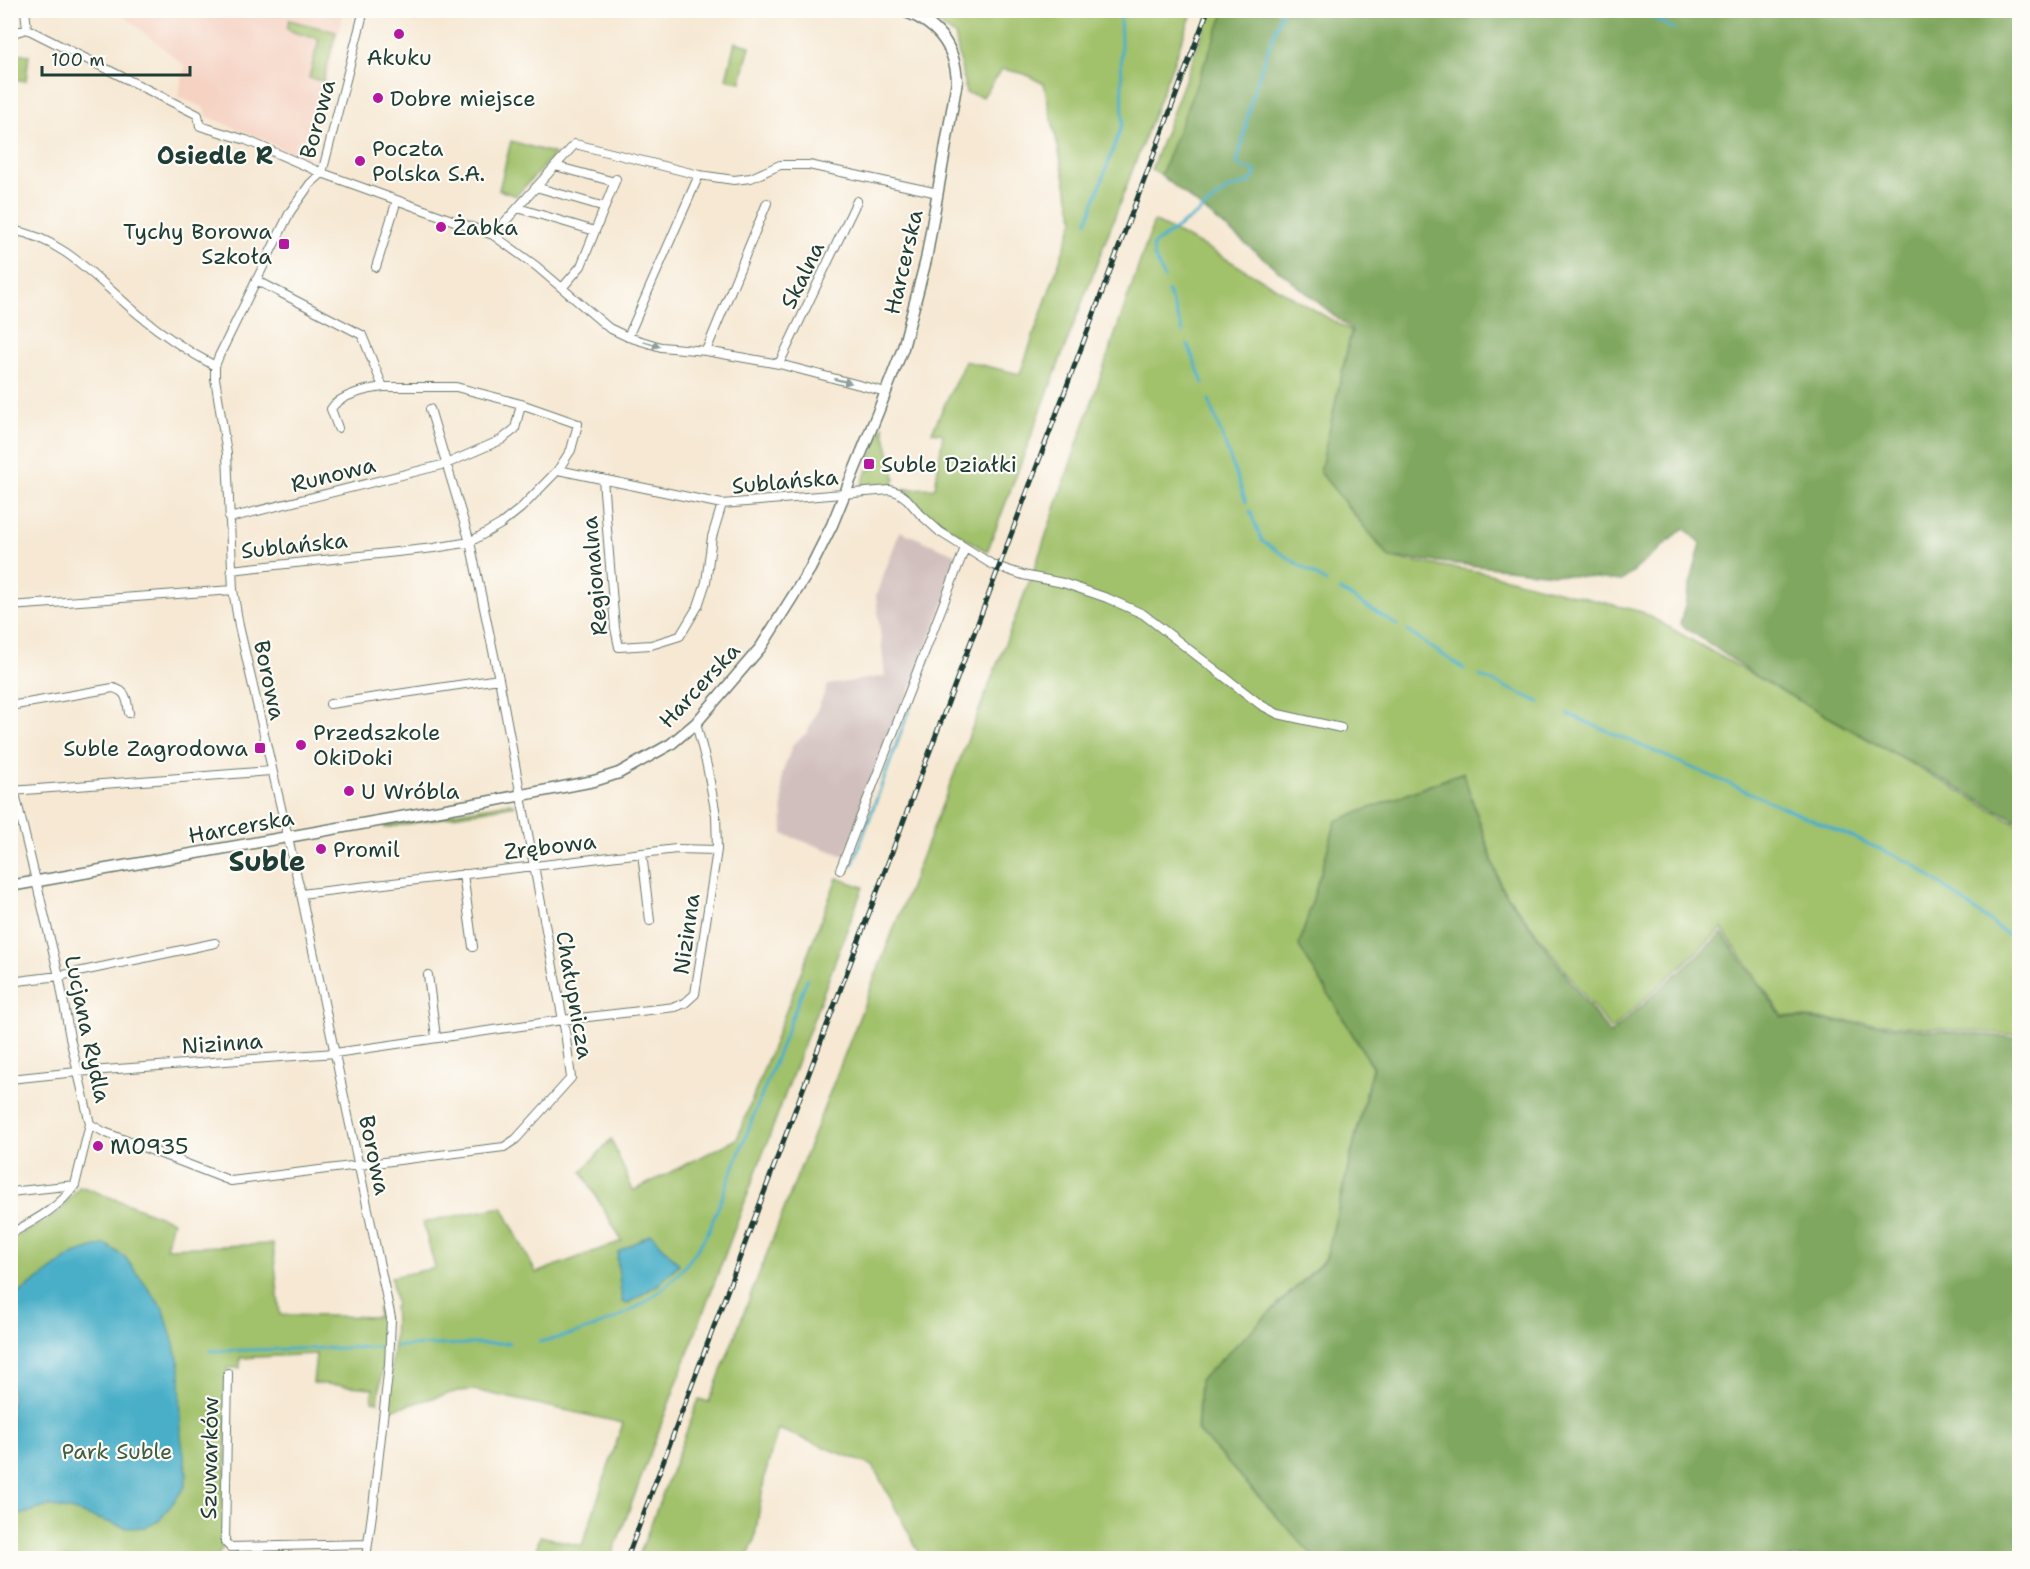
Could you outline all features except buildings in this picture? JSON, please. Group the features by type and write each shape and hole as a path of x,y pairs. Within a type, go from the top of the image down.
{"street":[{"path":"25,10 27,29"},
{"name":"Borowa","path":"364,10 322,173 310,184 290,212 215,366 215,378 227,454 233,590 301,894 391,1318 392,1336 366,1558"},
{"name":"Harcerska","path":"10,886 594,781 619,773 671,744 696,723 761,647 810,569 832,525 903,348 923,271 954,111 957,81 952,52 943,36 916,15 900,10"},
{"path":"10,34 27,29 198,115 200,126 246,140 322,173 493,235 565,289 609,328 628,337 661,347 706,351 779,364 886,392"},
{"path":"493,235 574,144 699,174 734,180 751,178 780,165 809,165 938,193"},
{"path":"555,166 616,180 581,266 565,289"},
{"path":"628,337 699,174"},
{"path":"536,187 605,207"},
{"path":"376,267 397,200"},
{"name":"Skalna","path":"779,364 857,201"},
{"path":"706,351 767,203"},
{"path":"518,208 595,231"},
{"path":"10,230 50,242 105,284 139,315 194,355 215,366"},
{"path":"256,280 362,335 383,387"},
{"name":"Runowa","path":"338,428 331,409 334,403 372,388 456,387 521,404 578,424 571,450 558,470"},
{"name":"Runowa","path":"229,518 446,464 501,440 515,429 521,404"},
{"path":"430,409 470,542"},
{"name":"Sublańska","path":"231,570 470,542 508,519 558,470 722,504 890,490 898,493 940,532 998,567 1063,583 1143,614 1261,705 1278,714 1341,728"},
{"name":"Regionalna","path":"603,479 613,612 619,647 651,645 680,636 698,606 704,590 712,537 722,504"},
{"name":"Chałupnicza","path":"359,1165 504,1147 516,1139 571,1078 565,1031 521,795 470,542"},
{"path":"840,870 965,548"},
{"name":"Sublańska","path":"10,606 233,590"},
{"path":"330,704 499,679"},
{"path":"10,706 113,688 126,696 129,712"},
{"name":"Nizinna","path":"10,1079 335,1053 436,1037 675,1007 685,1003 695,994 717,850 716,815 696,723"},
{"path":"13,791 272,771"},
{"name":"Lucjana Rydla","path":"10,773 59,976 90,1124 104,1132 231,1181 359,1165"},
{"name":"Zrębowa","path":"301,894 676,849 717,850"},
{"path":"642,853 650,921"},
{"path":"463,874 473,947"},
{"path":"10,982 59,976 215,943"},
{"path":"428,975 436,1037"},
{"path":"10,1234 57,1206 68,1195 75,1185 90,1124"},
{"path":"10,1192 75,1185"},
{"name":"Szuwarków","path":"228,1373 225,1542 230,1547 368,1544"}],"shaded area":[{"path":"118,11 344,11 306,160 303,161 258,137 208,117 203,107 178,97 185,66"},
{"path":"900,531 962,557 845,856 783,834 782,774 793,744 807,733 828,685 885,676 876,595"}],"green space":[{"path":"919,11 1193,11 987,552 928,515 904,489 935,488 943,434 932,432 965,361 1020,374 1074,220 1044,84 1025,74 1002,69 983,97 966,93 955,35"},
{"path":"1211,11 1225,11 1161,175 1151,170"},
{"path":"1225,11 2019,11 2019,822 1764,681 1680,624 1701,543 1684,528 1622,581 1389,557 1320,472 1352,330 1161,175"},
{"path":"289,20 336,32 323,81 309,78 319,39 287,29"},
{"path":"735,42 750,46 741,82 726,79"},
{"path":"11,52 29,55 26,81 11,79"},
{"path":"511,141 555,154 516,196 499,190"},
{"path":"1154,221 1209,249 1351,331 1320,472 1389,558 1482,572 1642,612 2019,825 2019,1035 1783,1016 1722,929 1611,1030 1502,888 1463,772 1336,821 1299,946 1372,1067 1326,1258 1200,1380 1197,1430 1315,1558 922,1558 873,1466 778,1429 765,1475 754,1542 747,1558 638,1558 699,1399 709,1402 1035,567"},
{"path":"883,426 895,479 892,485 861,486 867,470 870,471 874,462 870,460"},
{"path":"1463,773 1501,888 1610,1034 1722,933 1782,1017 2019,1038 2019,1558 1315,1558 1198,1430 1200,1380 1326,1259 1373,1067 1299,946 1336,821"},
{"path":"509,803 516,805 385,828 384,825"},
{"path":"837,878 863,887 611,1558 534,1558 540,1536 582,1546 623,1423 474,1390 458,1391 390,1410 389,1397 395,1333 394,1307 396,1306 391,1277 435,1268 423,1222 502,1207 536,1273 622,1241 582,1172 611,1139 633,1191 737,1139"},
{"name":"Park Suble","path":"80,1186 173,1221 166,1248 273,1244 280,1315 378,1317 378,1308 385,1308 386,1343 378,1402 372,1401 373,1388 313,1383 316,1354 240,1358 240,1368 227,1368 225,1542 217,1558 11,1558 11,1239 56,1215"}],"water":[{"path":"651,1234 679,1264 659,1284 627,1304 622,1302 618,1252"},
{"name":"Park Suble","path":"105,1244 125,1257 164,1310 180,1365 181,1436 187,1474 185,1487 159,1521 146,1527 127,1528 49,1506 11,1518 11,1299 74,1254"}],"waterway":[{"path":"1087,222 1123,122 1120,10"},
{"path":"1164,278 1154,256 1153,245 1228,189 1250,182 1256,173 1254,170 1240,167 1237,162 1253,94 1282,10"},
{"path":"1639,10 1674,29"},
{"path":"1168,291 1183,332"},
{"path":"1188,345 1203,383"},
{"path":"1209,400 1246,502"},
{"path":"1250,511 1262,541 1326,582"},
{"path":"1340,590 1397,625"},
{"path":"852,866 948,604"},
{"path":"1407,631 1464,669"},
{"path":"1480,676 1539,702"},
{"path":"1568,714 1912,863 2020,944"},
{"path":"539,1342 593,1328 639,1306 678,1274 695,1253 710,1228 807,979"},
{"path":"396,1346 510,1343"},
{"path":"210,1351 382,1347"}],"railway":[{"path":"627,1558 1208,10"}],"place":[{"name":"Akuku","path":"399,34"},
{"name":"Dobre miejsce","path":"378,98"},
{"name":"Poczta Polska S.A.","path":"360,161"},
{"name":"Żabka","path":"441,227"},
{"name":"Tychy Borowa Szkoła","path":"284,244"},
{"name":"Suble Działki","path":"869,464"},
{"name":"Przedszkole OkiDoki","path":"301,745"},
{"name":"Suble Zagrodowa","path":"260,748"},
{"name":"U Wróbla","path":"349,791"},
{"name":"Promil","path":"321,849"},
{"name":"M0935","path":"98,1146"}],"district":[{"name":"Osiedle R","path":"215,156"},
{"name":"Suble","path":"267,861"}]}
